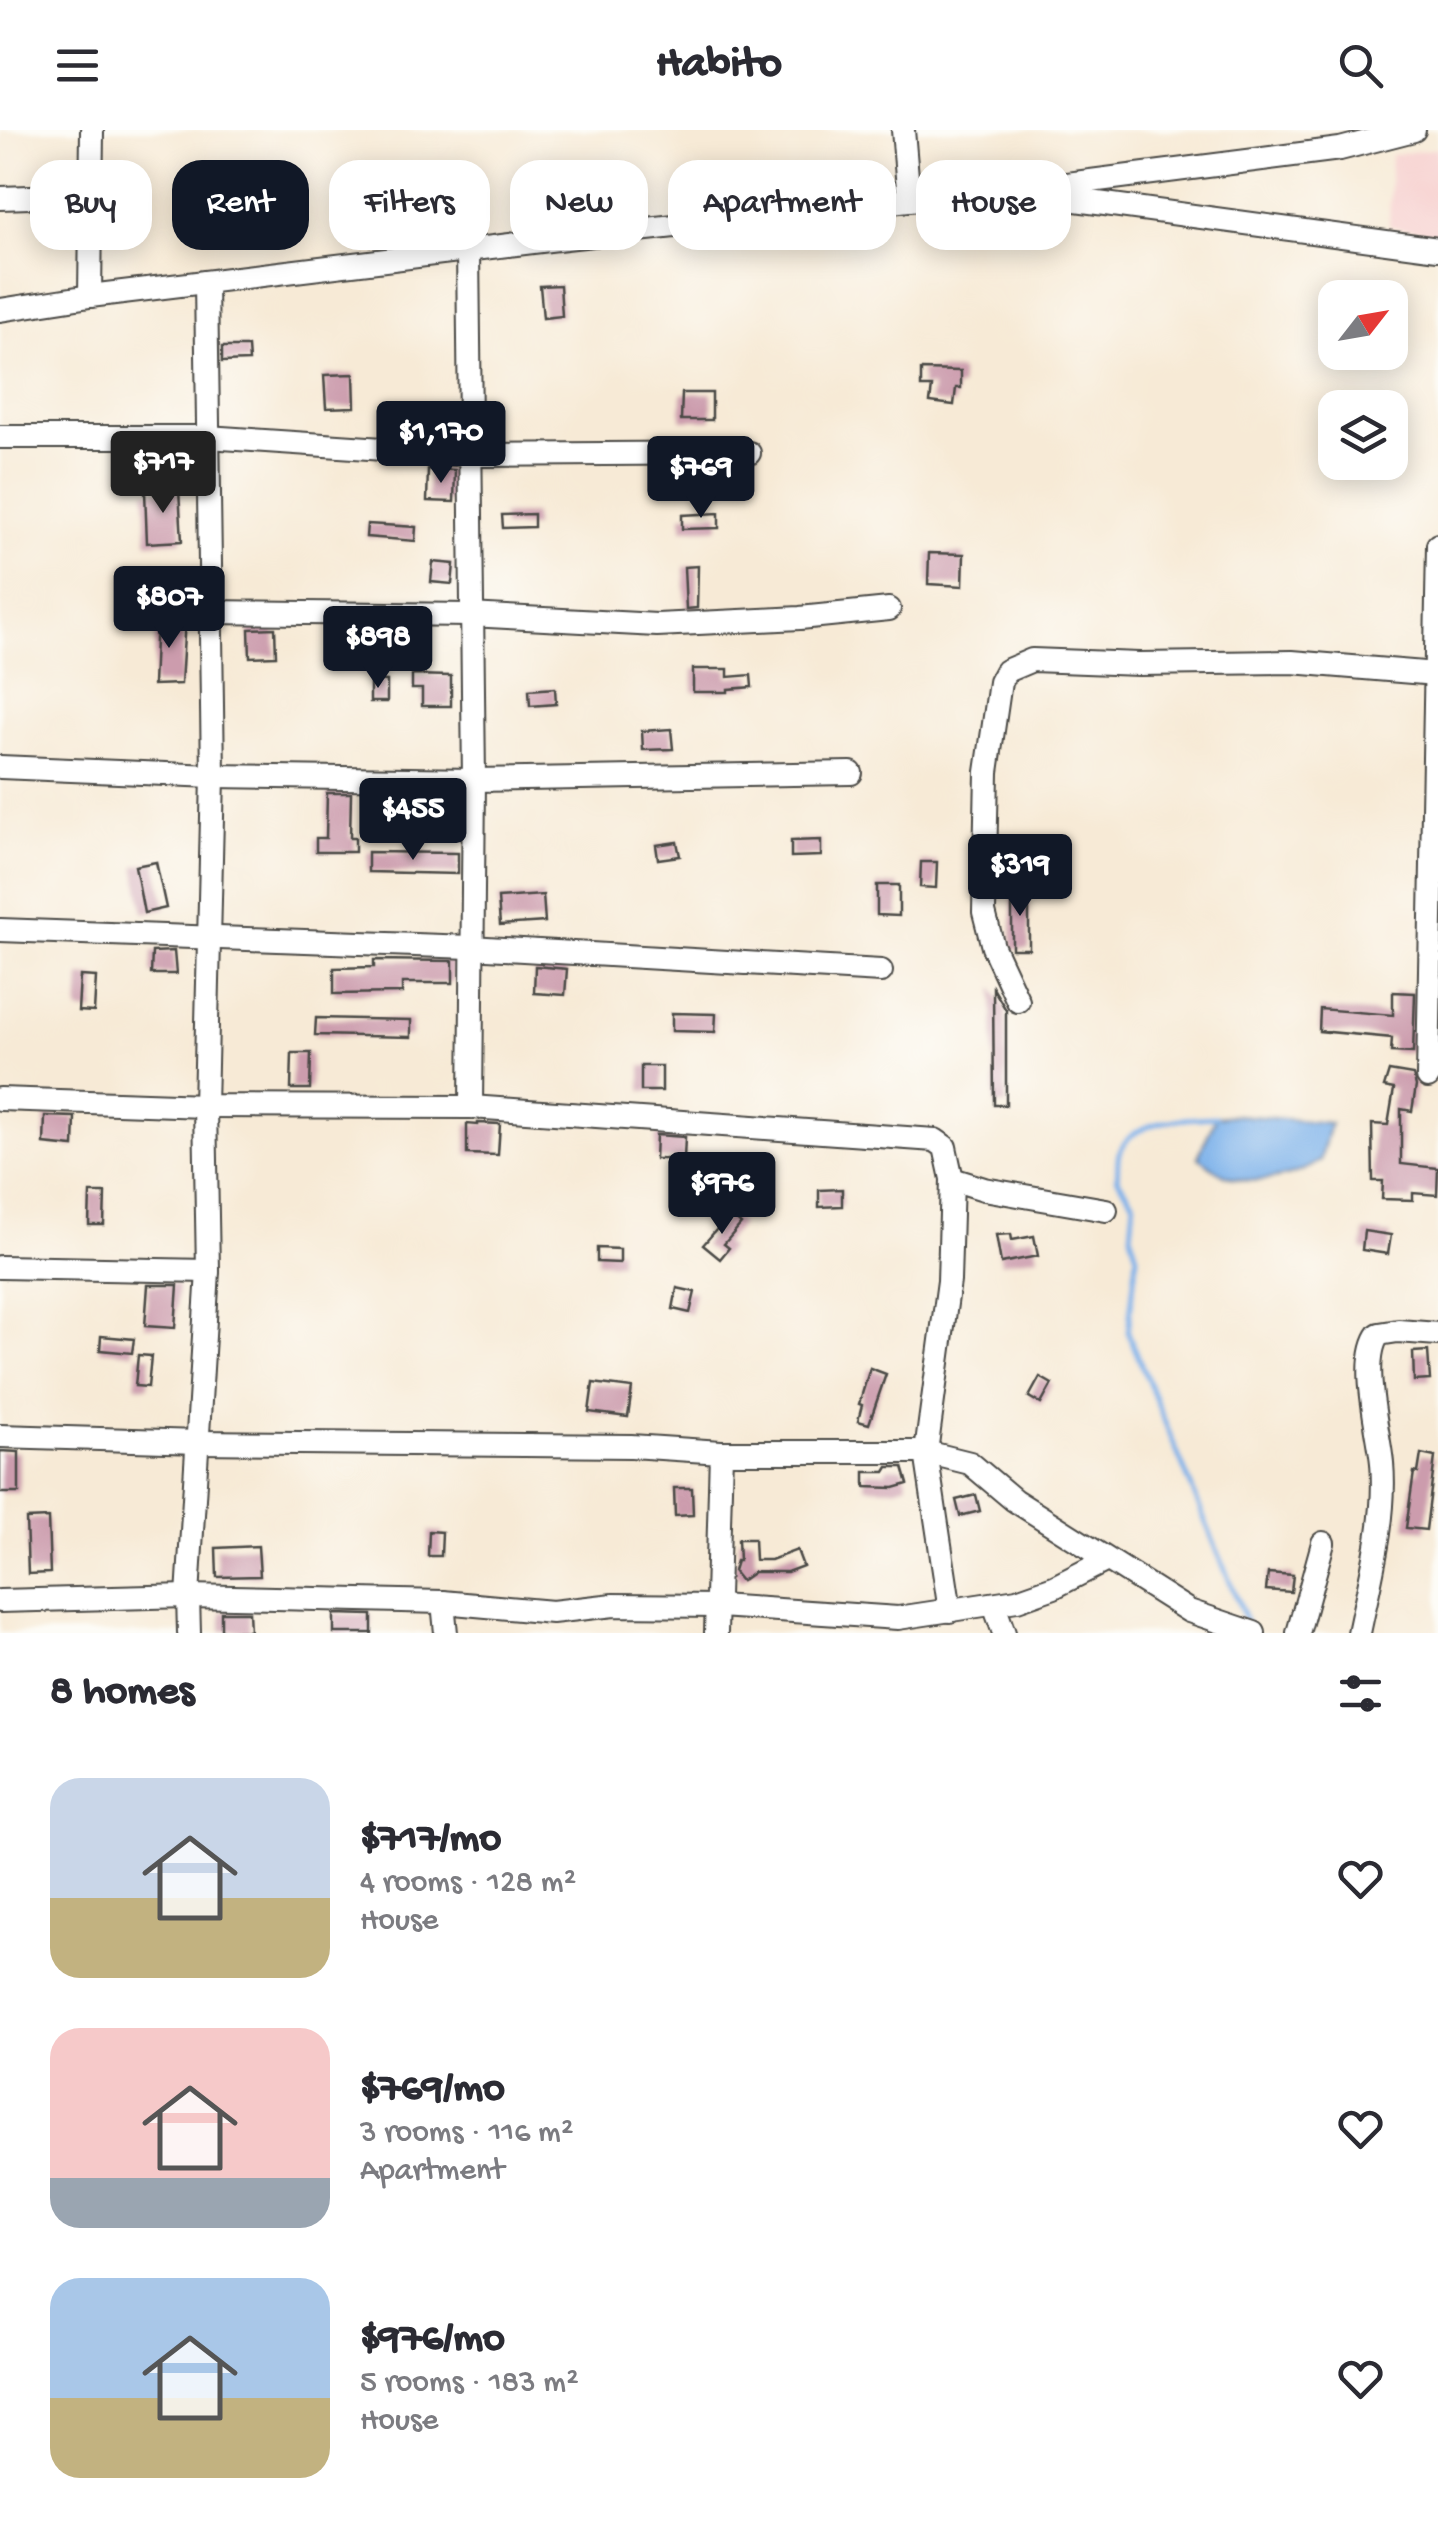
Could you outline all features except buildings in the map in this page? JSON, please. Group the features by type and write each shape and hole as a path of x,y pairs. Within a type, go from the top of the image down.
{"street":[{"path":"91,160 92,130"},
{"path":"904,130 908,200"},
{"path":"1071,183 1340,149 1414,130"},
{"path":"0,198 30,197"},
{"path":"490,248 916,199"},
{"path":"1071,199 1438,249"},
{"path":"90,250 90,296"},
{"path":"0,310 468,250 474,780 470,1108"},
{"path":"189,1633 208,1271 205,1106 212,776 206,282"},
{"path":"0,437 206,437 472,455 749,453"},
{"path":"1428,1077 1438,545"},
{"path":"210,612 470,615 657,624 800,618 888,609"},
{"path":"1018,1000 986,930 984,912 987,772 1000,682 1006,671 1032,660 1139,664 1264,661 1436,674"},
{"path":"0,767 212,776 474,780 851,773"},
{"path":"0,930 470,947 881,971"},
{"path":"0,1098 205,1106 470,1108 935,1140 945,1147 952,1179 949,1281 926,1452 950,1612"},
{"path":"952,1179 984,1189 1106,1210"},
{"path":"0,1266 208,1271"},
{"path":"1359,1633 1373,1565 1382,1486 1372,1344 1380,1334 1398,1331 1438,1334"},
{"path":"0,1436 631,1446 721,1452 926,1452 970,1464 1014,1500 1190,1611 1254,1633"},
{"path":"716,1633 721,1452"},
{"path":"1298,1633 1323,1544"},
{"path":"0,1602 188,1596 443,1602 552,1612 614,1605 719,1606 899,1625 994,1606 1054,1587 1106,1560"},
{"path":"443,1602 446,1633"},
{"path":"994,1606 1004,1633"}],"shaded area":[{"path":"1438,148 1438,234 1389,226 1391,155"}],"water":[{"path":"1236,1115 1330,1123 1320,1161 1299,1172 1274,1178 1248,1180 1222,1173 1198,1157 1216,1117"}],"waterway":[{"path":"1216,1117 1161,1123 1135,1133 1119,1153 1117,1178 1134,1202 1131,1235 1137,1256 1128,1332 1246,1621"}]}
